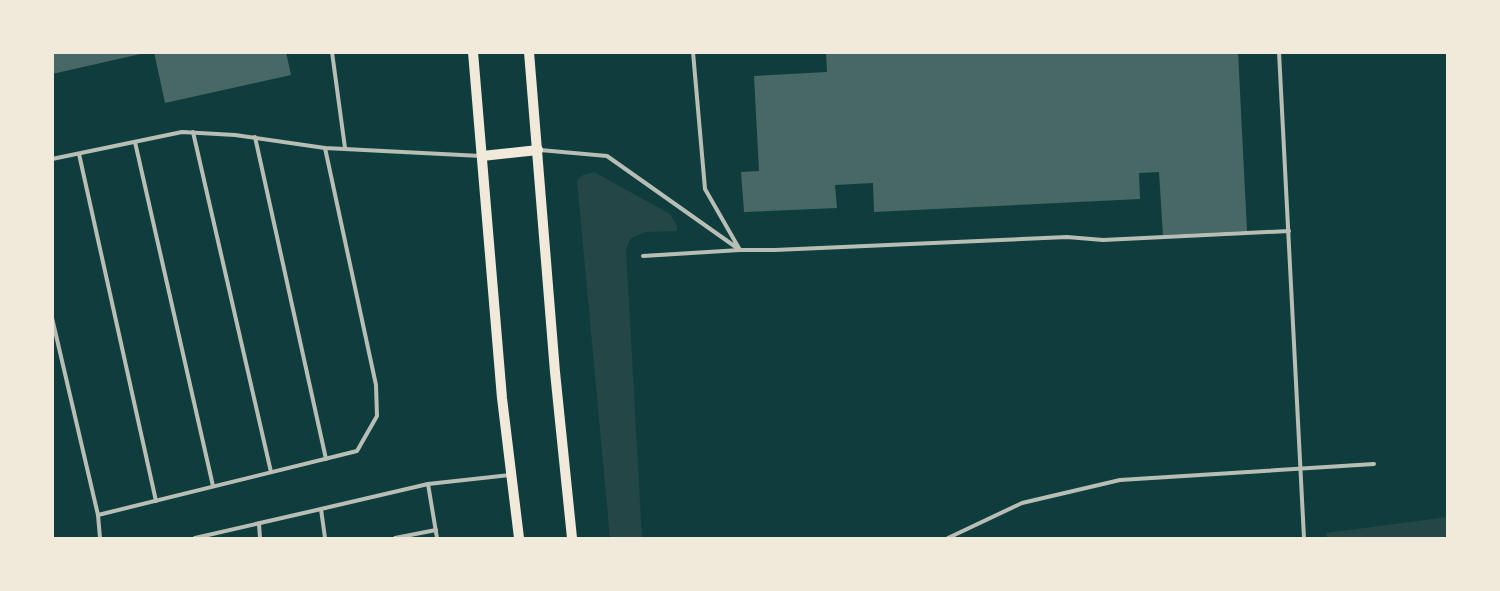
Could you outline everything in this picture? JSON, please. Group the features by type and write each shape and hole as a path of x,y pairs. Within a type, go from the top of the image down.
{"main road":[{"path":"473,52 518,538"},
{"path":"529,52 555,372 572,538"},
{"path":"482,156 538,150"}],"lane":[{"path":"332,52 345,148"},
{"path":"693,52 705,189 740,250"},
{"path":"1279,52 1304,538"},
{"path":"52,159 182,132 255,137 325,148 482,156"},
{"path":"193,132 271,472"},
{"path":"255,137 326,459"},
{"path":"135,142 213,486"},
{"path":"98,515 357,451 377,416 376,386 325,148"},
{"path":"538,150 607,156 740,250"},
{"path":"79,154 156,500"},
{"path":"643,256 740,250 785,250 1067,237 1103,240 1289,231"},
{"path":"52,318 98,515 100,538"},
{"path":"948,538 1022,503 1120,480 1374,464"},
{"path":"195,538 428,484 511,475"},
{"path":"428,484 437,538"},
{"path":"321,509 325,538"},
{"path":"259,524 260,538"},
{"path":"395,538 436,530"}],"shaded area":[{"path":"594,172 670,214 677,226 677,231 646,232 631,238 626,249 642,538 610,538 577,180 583,175"},
{"path":"1447,517 1447,538 1327,538 1326,533"}],"building":[{"path":"52,52 145,52 145,53 52,74"},
{"path":"154,52 286,52 291,75 165,103"},
{"path":"826,52 1238,52 1247,231 1163,235 1159,172 1139,173 1140,199 874,212 873,183 835,185 837,208 744,212 741,172 759,171 754,76 827,72"}]}
